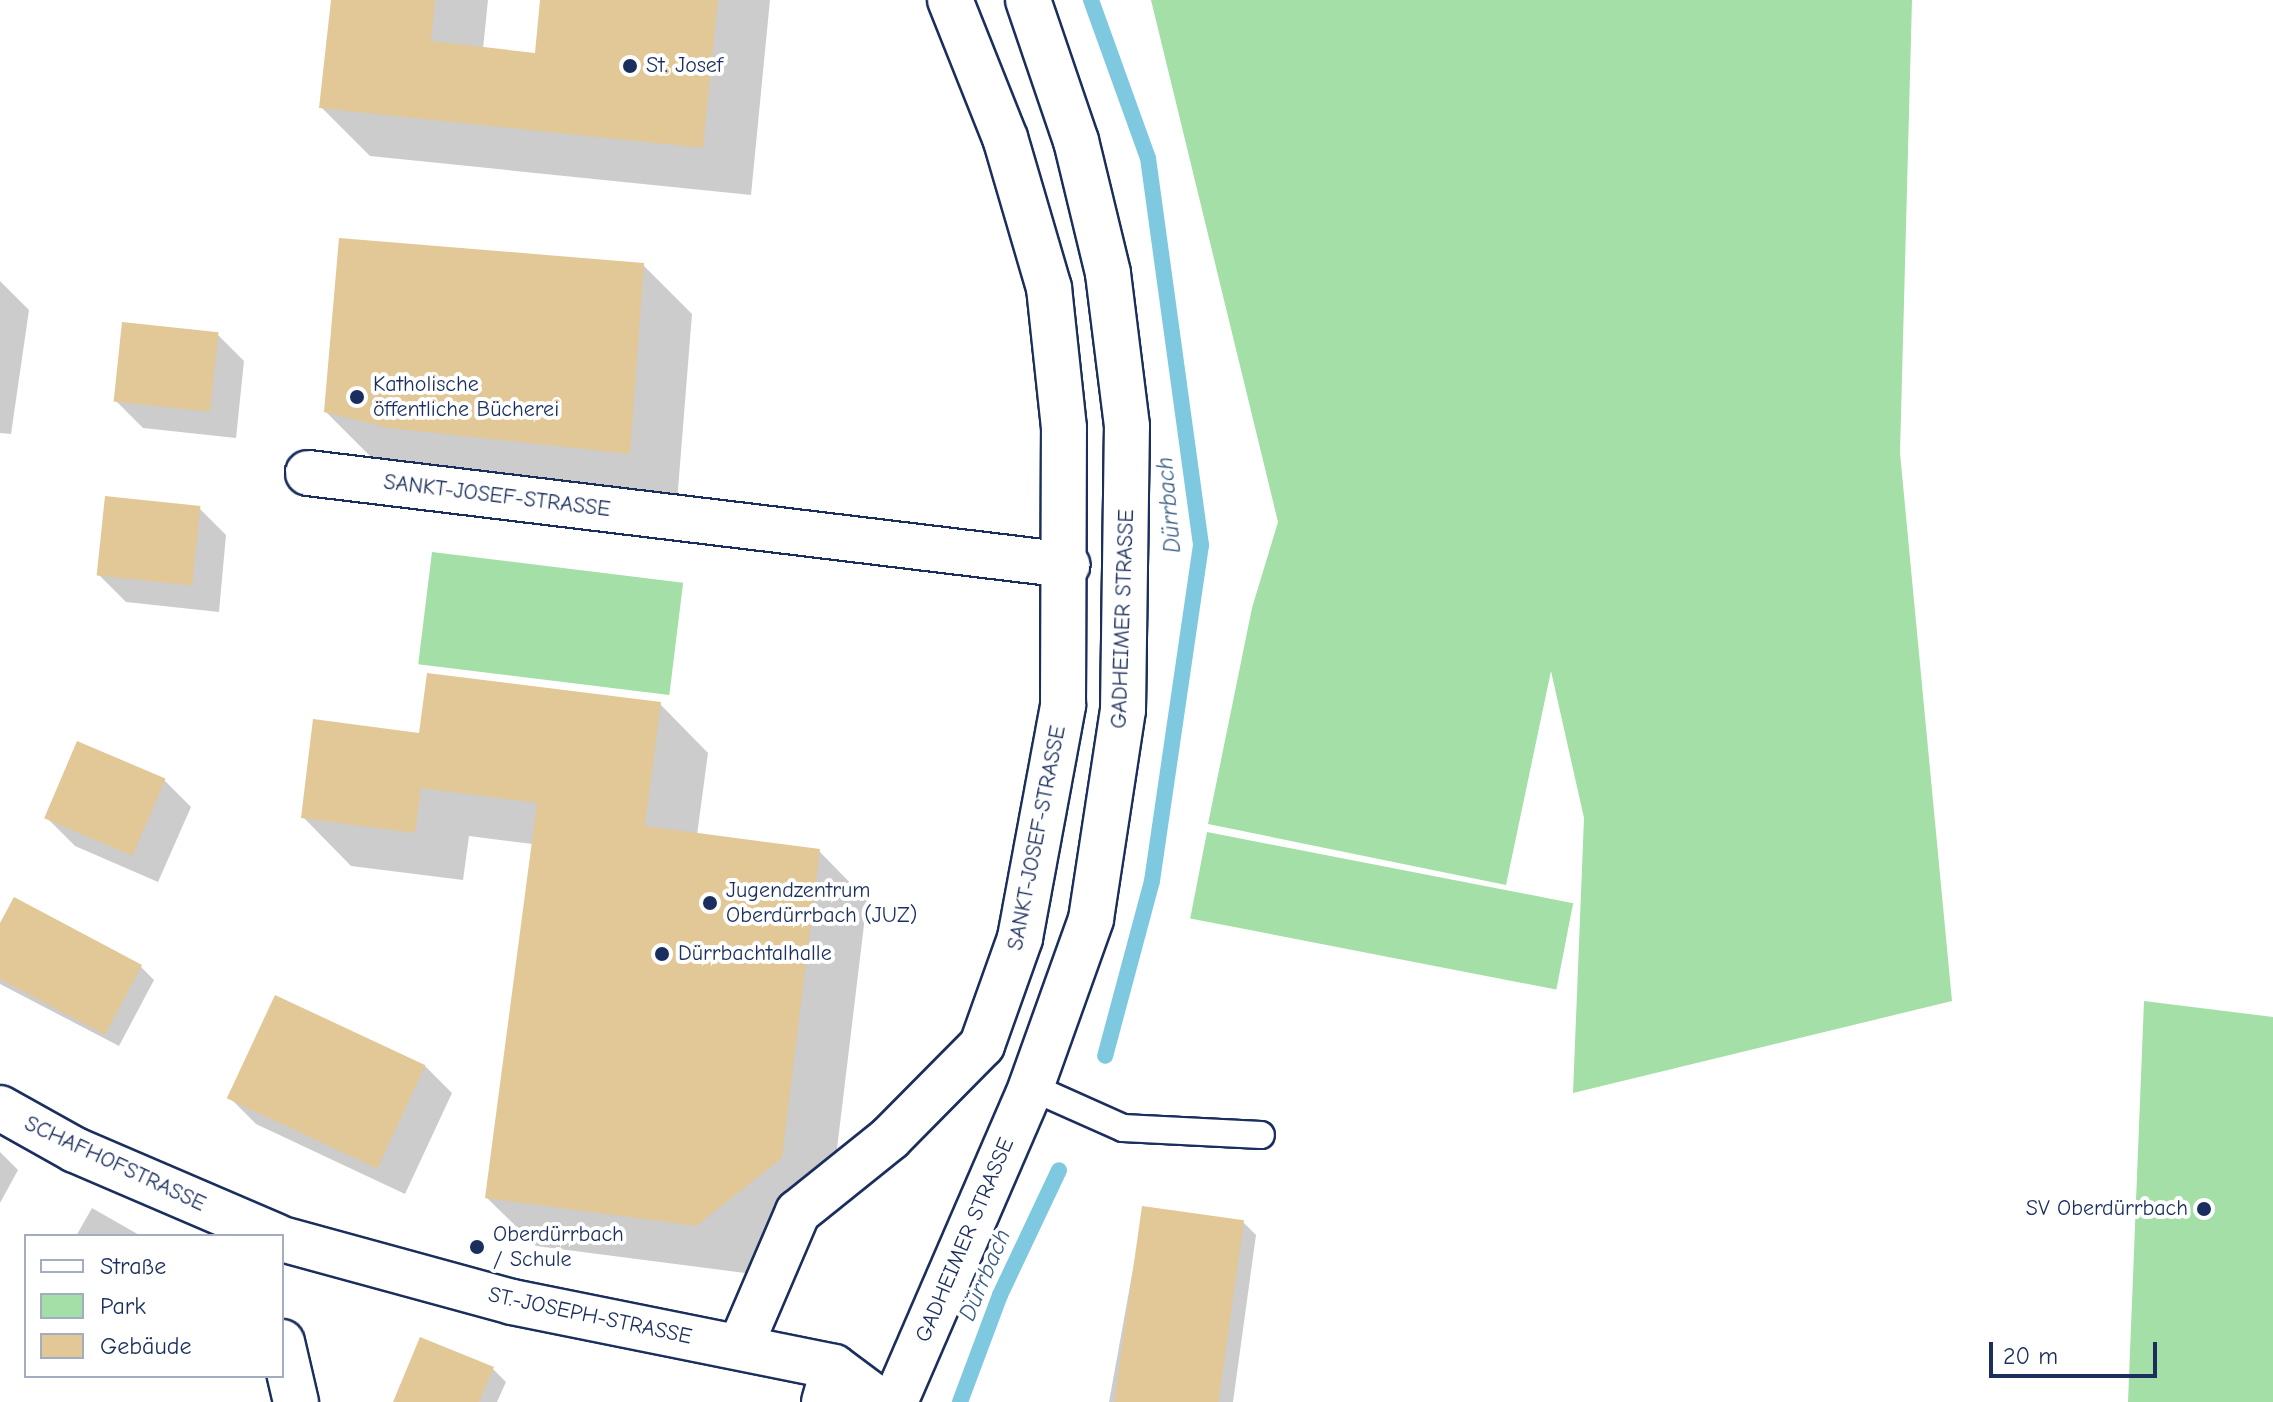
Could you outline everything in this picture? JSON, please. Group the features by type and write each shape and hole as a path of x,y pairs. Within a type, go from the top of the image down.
{"street":[{"name":"SANKT-JOSEF-STRASSE","path":"740,1347 798,1212 890,1138 982,1045 1020,938 1063,705 1067,565 1064,428 1049,288 1005,138 950,0"},
{"name":"GADHEIMER STRASSE","path":"895,1402 1031,1087 1091,919 1123,710 1127,426 1108,273 1076,141 1028,0"},
{"name":"SANKT-JOSEF-STRASSE","path":"308,473 1067,565"},
{"name":"SCHAFHOFSTRASSE","path":"0,1108 75,1150 257,1234"},
{"name":"ST.-JOSEPH-STRASSE","path":"284,1246 512,1302 740,1347 829,1385 881,1402"},
{"path":"284,1351 296,1402"}],"lane":[{"path":"1031,1087 1123,1128 1261,1135"}],"green space":[{"path":"1151,0 1912,0 1900,453 1952,1001 1573,1093 1584,818 1551,671 1506,885 1208,824 1252,608 1278,522"},
{"path":"432,552 683,583 669,695 418,664"},
{"path":"1207,832 1573,903 1556,990 1190,918"},
{"name":"SV Oberdürrbach","path":"2144,1001 2273,1017 2273,1402 2128,1402"}],"building":[{"path":"331,0 435,0 431,41 535,53 540,0 718,0 703,148 319,108"},
{"path":"339,238 644,263 630,454 389,428 324,412"},
{"path":"122,322 218,332 210,412 114,402"},
{"path":"105,496 200,506 192,586 97,576"},
{"name":"Dürrbachtalhalle","path":"427,673 661,702 645,826 820,849 782,1158 696,1226 485,1198 537,803 421,788 415,833 301,818 313,719 419,733"},
{"path":"77,741 165,779 133,856 44,818"},
{"path":"14,897 142,965 105,1035 0,979 0,923"},
{"path":"275,995 425,1065 377,1168 227,1098"},
{"path":"1142,1206 1244,1220 1218,1402 1114,1402"},
{"path":"420,1337 494,1367 479,1402 393,1402"}],"waterway":[{"name":"Dürrbach","path":"1091,0 1148,158 1201,545 1152,881 1105,1056"},
{"name":"Dürrbach","path":"960,1402 1000,1295 1059,1170"}],"place":[{"name":"St. Josef","path":"630,66"},
{"name":"Katholische öffentliche Bücherei","path":"357,397"},
{"name":"Jugendzentrum Oberdürrbach (JUZ)","path":"710,903"},
{"name":"Dürrbachtalhalle","path":"662,954"},
{"name":"SV Oberdürrbach","path":"2204,1209"},
{"name":"Oberdürrbach / Schule","path":"477,1247"}]}
